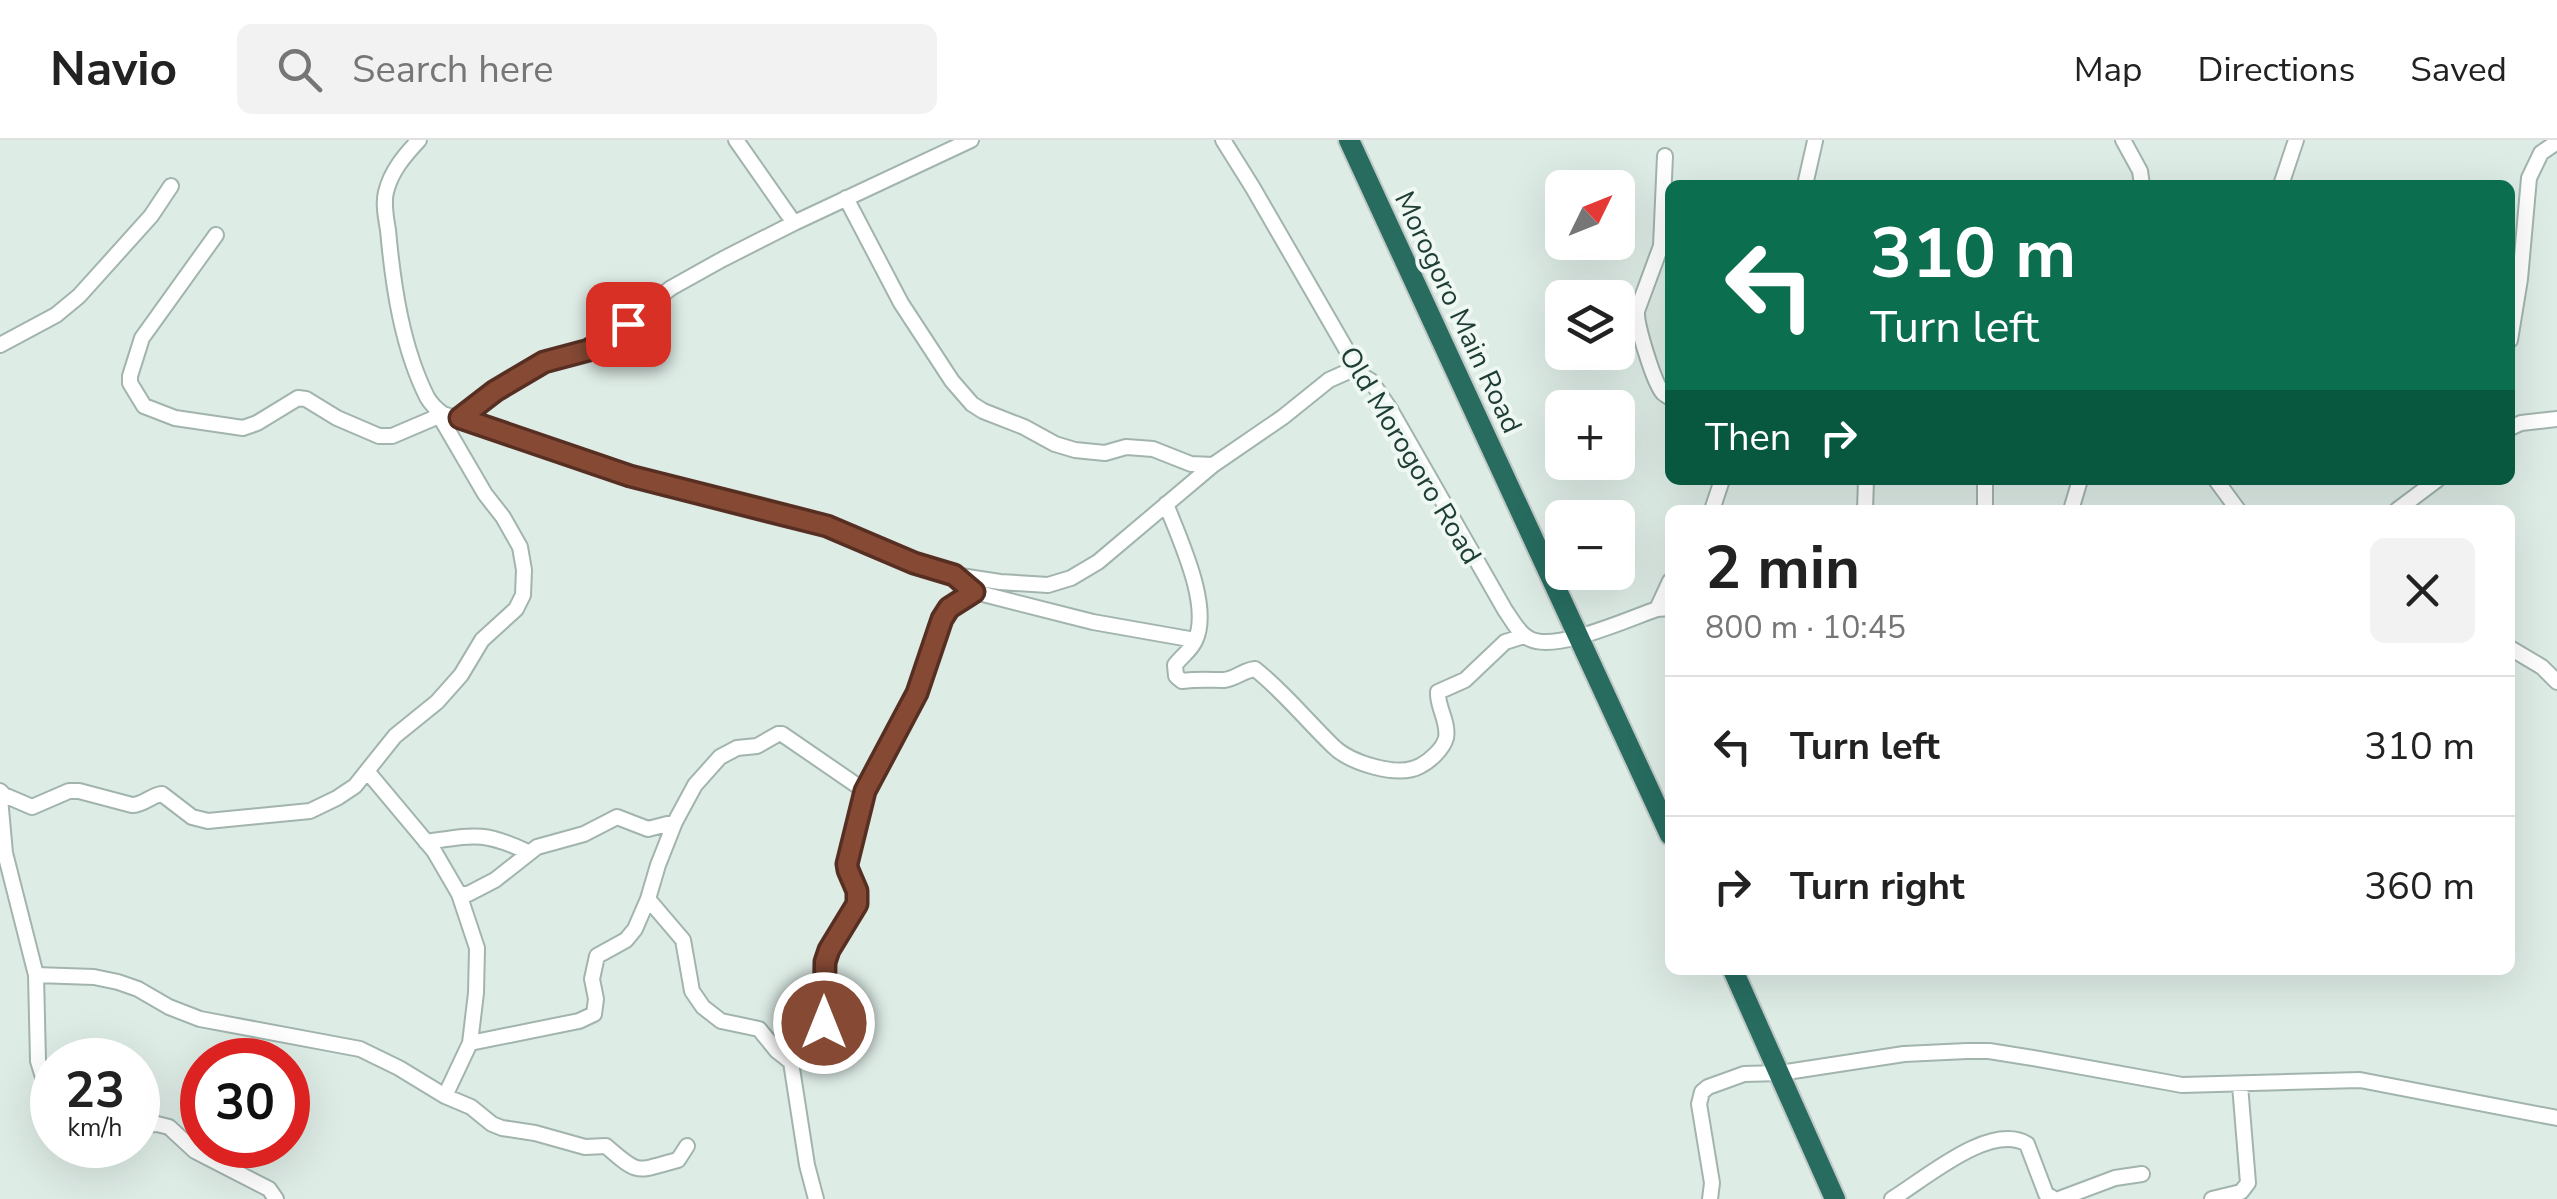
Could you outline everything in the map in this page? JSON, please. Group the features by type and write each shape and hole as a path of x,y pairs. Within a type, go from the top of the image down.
{"highway":[{"name":"Morogoro Main Road","path":"1349,140 1665,823"},
{"path":"1735,975 1834,1199"}],"street":[{"path":"37,1038 36,975 6,852 0,795 32,807 69,791 132,805 162,794 192,817 208,820 310,811 356,786 396,736 454,684 482,640 509,616 523,595 520,547 427,397 402,323 384,196 391,176 419,140"},
{"path":"736,140 794,223"},
{"path":"460,418 495,391 544,362 602,343 671,288 794,223 972,140"},
{"name":"Old Morogoro Road","path":"1223,140 1361,375 1371,381 1390,409 1505,610 1524,636"},
{"path":"1806,180 1816,140"},
{"path":"2123,140 2141,180"},
{"path":"2284,180 2296,140"},
{"path":"2515,310 2529,178 2541,152 2557,142"},
{"path":"1665,156 1661,246 1636,319 1665,394"},
{"path":"0,345 56,315 79,296 151,216 171,186"},
{"path":"846,198 901,303 952,381 972,404 1054,444 1075,450 1106,453 1140,448 1191,464 1213,465"},
{"path":"216,235 142,338 130,384 144,406 175,418 243,428 298,398 306,399 378,436 392,436 437,412 630,476 827,526 914,563 954,575 1023,584 1062,582 1082,573 1213,465 1329,380 1349,370 1361,375"},
{"path":"2515,426 2557,419"},
{"path":"2403,505 2430,485"},
{"path":"1166,504 1198,595 1196,640 1175,665 1178,679 1230,680 1255,669 1342,753 1376,768 1406,771 1432,758 1446,738 1438,692 1464,680 1505,642 1524,636 1548,644 1664,608"},
{"path":"954,575 974,592 1092,622 1196,640"},
{"path":"816,1199 791,1062 798,1047 824,1023 825,962 857,904 857,891 847,864 865,791 917,693 942,619 949,608 974,592"},
{"path":"2515,651 2542,667 2557,682"},
{"path":"470,1043 561,1025 594,1014 592,978 597,956 631,936 675,822 695,786 720,757 782,734 865,791"},
{"path":"367,771 434,851 459,894 477,948 470,1043 445,1096"},
{"path":"459,894 468,894 496,880 528,852 584,834 617,817 648,829 675,822"},
{"path":"426,842 483,835 528,852"},
{"path":"648,899 683,940 692,991 703,1008 721,1021 758,1029 791,1062"},
{"path":"36,975 118,982 200,1019 360,1050 471,1107 492,1124 585,1147 606,1146 632,1168 678,1160 687,1146"},
{"path":"1710,1199 1712,1183 1699,1104 1702,1092 1716,1082 1744,1074 1780,1073 1904,1054 1989,1051 2182,1085 2360,1080 2557,1118"},
{"path":"2212,1199 2241,1192 2248,1183 2240,1085"},
{"path":"160,1125 169,1127 195,1151 269,1189 276,1199"},
{"path":"1892,1199 1971,1148 2008,1138 2027,1144 2046,1194 2056,1199 2115,1178 2142,1174"}],"route":[{"path":"628,324 589,350 544,362 495,391 460,418 630,476 827,526 914,563 954,575 974,592 949,608 942,619 917,693 865,791 847,864 857,891 857,904 825,962 824,1023"}]}
